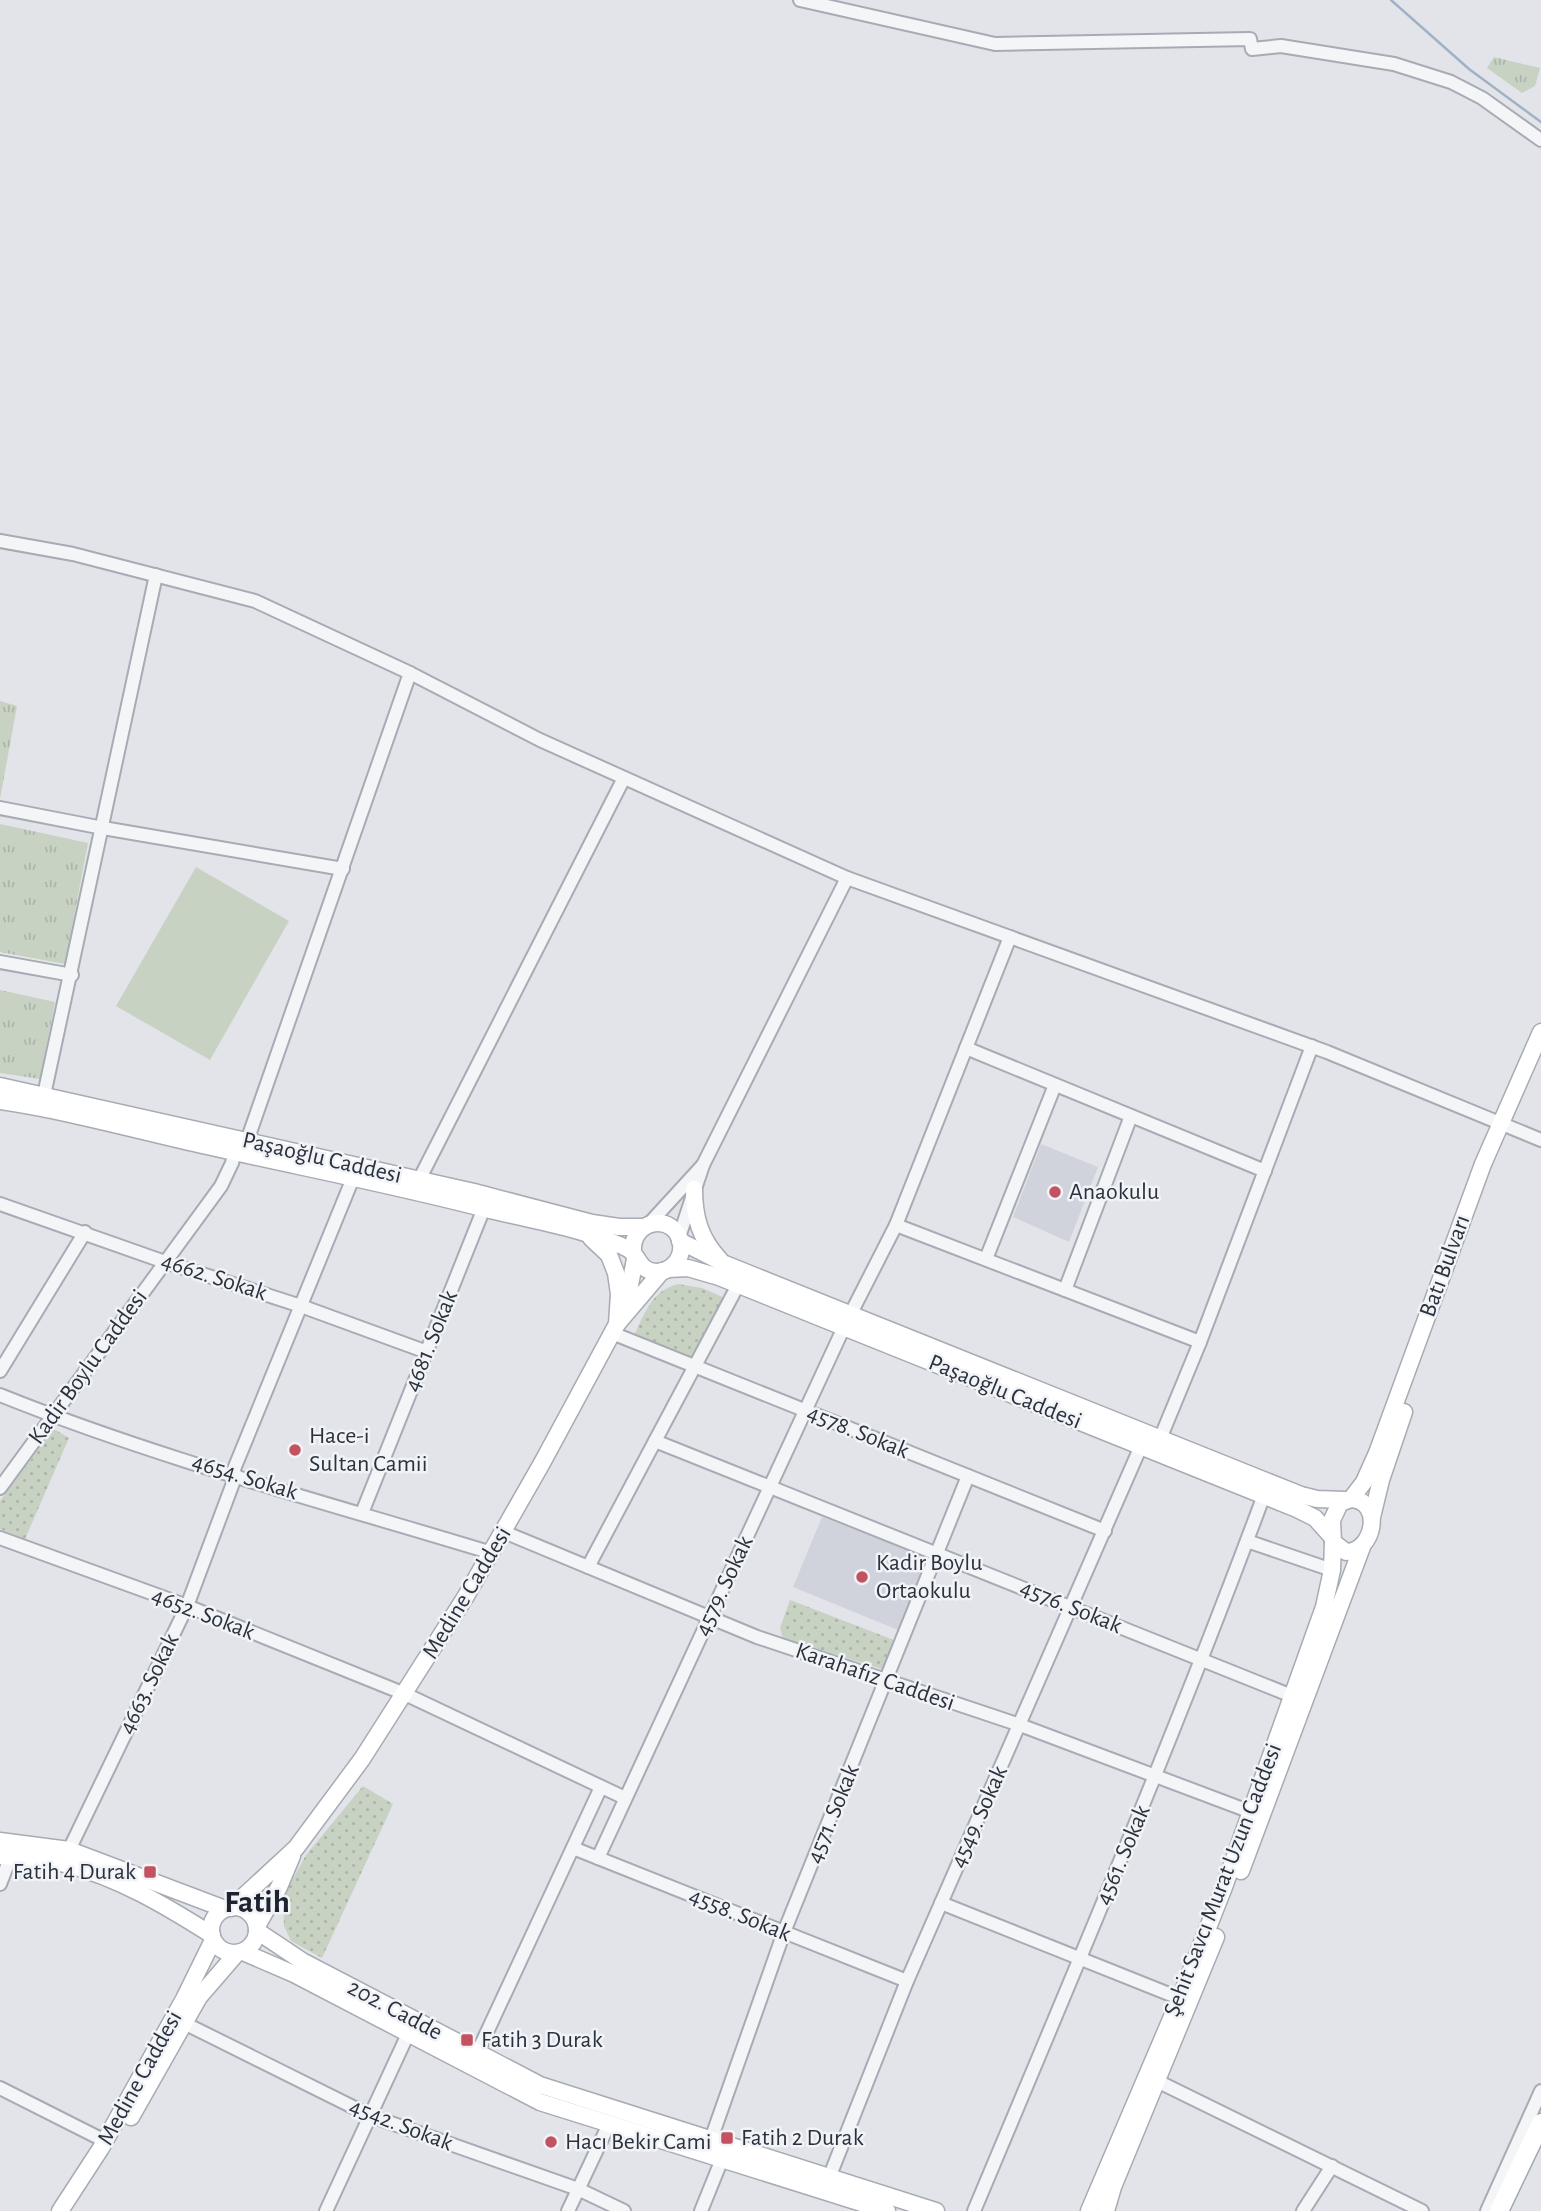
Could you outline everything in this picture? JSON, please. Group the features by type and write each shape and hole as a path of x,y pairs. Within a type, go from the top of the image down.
{"main road":[{"path":"1499,2211 1541,2123"},
{"path":"1510,2211 1541,2148"}],"street":[{"path":"800,0 995,44 1250,39 1252,49 1281,46 1394,64 1451,82 1482,98 1541,140"},
{"path":"0,541 73,554 255,601 410,673 540,740 848,878 1312,1046 1541,1140"},
{"path":"44,1095 72,975 156,575"},
{"name":"Kadir Boylu Caddesi","path":"0,1488 221,1186 240,1144 343,869 410,673"},
{"path":"419,1180 624,778"},
{"path":"0,808 343,869"},
{"path":"702,1165 634,1237 634,1256 642,1267 649,1271 665,1270 677,1261 680,1254 679,1239 702,1165 848,878"},
{"name":"4579. Sokak","path":"598,1858 847,1321 896,1225 1010,937"},
{"path":"0,962 72,975"},
{"name":"Batı Bulvarı","path":"1348,1500 1364,1482 1377,1453 1460,1223 1504,1125 1541,1032"},
{"path":"1160,1438 1200,1342 1312,1046"},
{"path":"966,1048 1265,1171"},
{"name":"Batı Bulvarı","path":"1372,1517 1381,1480 1504,1125 1541,1056"},
{"path":"986,1259 1055,1085"},
{"name":"Paşaoğlu Caddesi","path":"0,1086 240,1144 353,1178 587,1235 611,1242 634,1256"},
{"name":"Paşaoğlu Caddesi","path":"0,1101 240,1144 419,1180 592,1223 619,1227 646,1226"},
{"path":"1065,1290 1131,1116"},
{"name":"4663. Sokak","path":"69,1850 187,1606 234,1474 353,1178"},
{"path":"694,1189 695,1212 701,1231 712,1250 725,1264"},
{"name":"4662. Sokak","path":"2,1208 85,1232 427,1352"},
{"name":"4681. Sokak","path":"362,1513 484,1208"},
{"path":"646,1226 662,1223 670,1227 679,1239"},
{"path":"896,1225 1200,1342"},
{"path":"0,1371 85,1232"},
{"path":"587,1235 605,1249 612,1262 619,1294 614,1329"},
{"name":"Paşaoğlu Caddesi","path":"679,1239 725,1264 847,1321 1307,1513 1321,1523 1333,1539"},
{"name":"Medine Caddesi","path":"228,1908 296,1847 362,1759 405,1695 504,1532 614,1329 630,1285 634,1256"},
{"name":"Paşaoğlu Caddesi","path":"665,1270 688,1268 700,1271 847,1321 1160,1438 1309,1498 1348,1500"},
{"name":"Medine Caddesi","path":"614,1329 665,1270"},
{"path":"588,1567 738,1284"},
{"name":"4578. Sokak","path":"614,1329 694,1366 1105,1531"},
{"name":"4654. Sokak","path":"0,1395 52,1416 492,1553"},
{"name":"4576. Sokak","path":"655,1441 1292,1696"},
{"name":"4549. Sokak","path":"827,2184 907,1981 1142,1446"},
{"name":"4571. Sokak","path":"701,2211 713,2151 784,1933 968,1476"},
{"name":"4561. Sokak","path":"974,2211 1156,1777 1264,1495"},
{"path":"1348,1500 1362,1501 1367,1505 1372,1517 1362,1547 1346,1552 1341,1550 1333,1539 1334,1513 1340,1503 1348,1500"},
{"name":"Karahafız Caddesi","path":"504,1532 757,1637 1020,1726 1251,1812"},
{"name":"4652. Sokak","path":"0,1538 187,1606 405,1695 625,1798"},
{"name":"Şehit Savcı Murat Uzun Caddesi","path":"1089,2211 1180,1998 1251,1812 1324,1607 1332,1570 1333,1539"},
{"path":"1247,1541 1332,1570"},
{"name":"Şehit Savcı Murat Uzun Caddesi","path":"1106,2211 1233,1893 1362,1547"},
{"path":"474,2060 601,1787"},
{"name":"Medine Caddesi","path":"257,1928 296,1847"},
{"path":"7,1849 69,1850 228,1908 239,1908 248,1912 257,1928 255,1941 240,1953 221,1949 213,1938 155,1901 98,1874 7,1849"},
{"path":"0,1884 7,1849"},
{"name":"4558. Sokak","path":"573,1849 907,1981"},
{"path":"941,1903 1180,1998"},
{"path":"213,1938 214,1918 228,1908"},
{"name":"202. Cadde","path":"257,1928 302,1961 474,2060 534,2099 609,2124 936,2211"},
{"name":"Medine Caddesi","path":"60,2211 105,2141 189,1989 213,1938"},
{"name":"Medine Caddesi","path":"72,2211 110,2153 199,1997 240,1953"},
{"name":"202. Cadde","path":"240,1953 294,1974 408,2034 713,2151"},
{"name":"4542. Sokak","path":"184,2022 370,2116 578,2189 624,2211"},
{"path":"326,2211 408,2034"},
{"path":"1157,2081 1422,2211"},
{"path":"0,2088 105,2141"},
{"path":"1487,2211 1541,2091"},
{"path":"568,2211 609,2124"},
{"path":"1303,2211 1332,2166"},
{"name":"202. Cadde","path":"827,2184 887,2211"}],"shaded area":[{"name":"Anaokulu","path":"1041,1144 1098,1167 1069,1242 1013,1217"},
{"name":"Kadir Boylu Ortaokulu","path":"822,1517 928,1558 932,1566 903,1632 793,1587"}],"green space":[{"path":"1494,57 1540,68 1535,86 1522,93 1487,68"},
{"path":"0,701 17,706 0,799"},
{"path":"0,824 88,843 65,964 0,952"},
{"path":"196,867 289,921 210,1060 116,1006"},
{"path":"0,990 55,1002 40,1079 0,1073"},
{"path":"678,1284 702,1288 725,1298 692,1363 632,1340 654,1298 668,1287"},
{"path":"54,1429 69,1438 25,1539 0,1529 0,1501"},
{"path":"790,1600 899,1642 891,1672 783,1638 780,1628"},
{"path":"363,1786 393,1804 322,1958 291,1941 284,1926 283,1897 306,1855"}],"waterway":[{"path":"1391,0 1469,69 1541,122"}],"place":[{"name":"Anaokulu","path":"1055,1192"},
{"name":"Hace-i Sultan Camii","path":"295,1450"},
{"name":"Kadir Boylu Ortaokulu","path":"862,1577"},
{"name":"Fatih 4 Durak","path":"150,1872"},
{"name":"Fatih 3 Durak","path":"467,2040"},
{"name":"Fatih 2 Durak","path":"727,2138"},
{"name":"Hacı Bekir Cami","path":"551,2142"}],"district":[{"name":"Fatih","path":"257,1902"}]}
